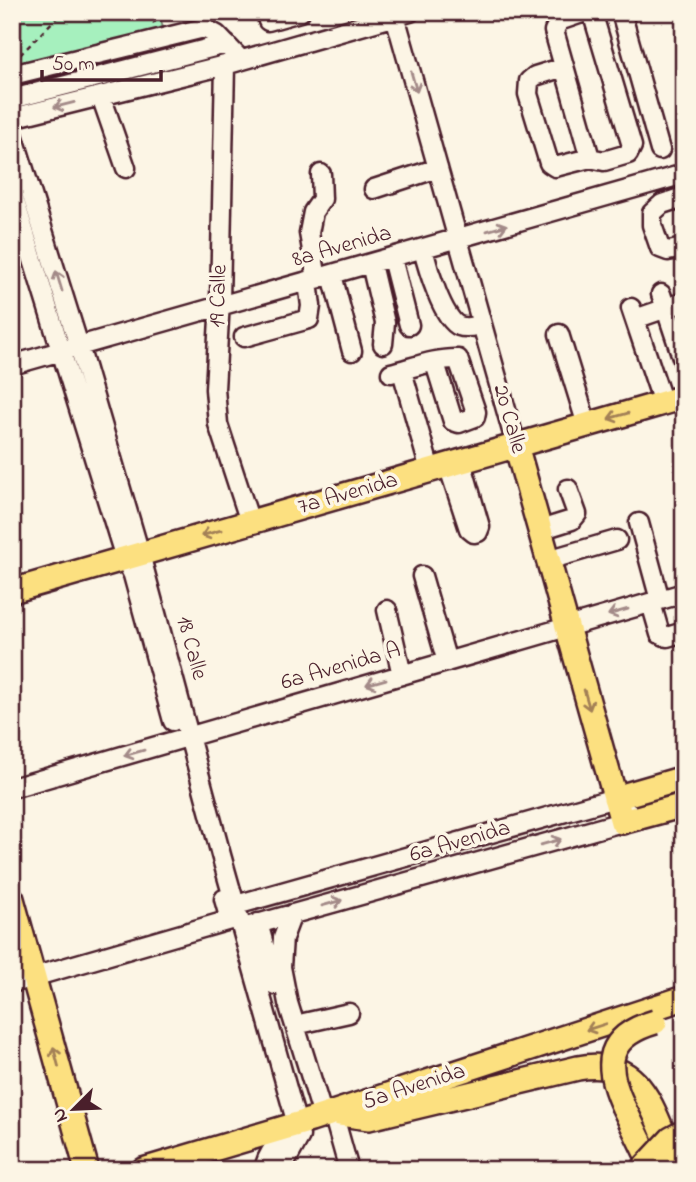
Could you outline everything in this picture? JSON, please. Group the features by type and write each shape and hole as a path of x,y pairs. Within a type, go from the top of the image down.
{"main road":[{"name":"7a Avenida","path":"12,591 673,400"},
{"name":"20 Calle","path":"516,445 622,822"},
{"name":"6a Avenida","path":"615,798 684,778"},
{"name":"6a Avenida","path":"622,822 684,805"},
{"path":"12,899 23,980 87,1170"},
{"name":"5a Avenida","path":"143,1170 316,1119 684,998"},
{"path":"654,1170 616,1093 611,1071 616,1048 628,1032 684,1013"},
{"path":"316,1119 369,1118 578,1068 615,1068 640,1087 679,1170"},
{"path":"642,1170 671,1139 684,1132"},
{"path":"668,1170 684,1152"}],"street":[{"path":"268,21 300,12"},
{"path":"585,12 559,21 554,31 590,158"},
{"path":"564,67 535,76 529,81 528,94 549,163 555,167 590,158 604,161 628,155 632,146 592,12"},
{"path":"621,12 660,150"},
{"path":"12,118 233,62 402,14"},
{"name":"20 Calle","path":"402,14 438,168 516,445"},
{"path":"12,75 204,28 226,44 233,62"},
{"path":"12,98 226,44"},
{"name":"19 Calle","path":"233,62 215,389 218,424 250,522"},
{"path":"101,96 126,168"},
{"name":"18 Calle","path":"12,131 79,346 133,556 184,738 242,919 316,1119"},
{"path":"374,189 438,168"},
{"path":"321,174 322,199 313,212 309,233 319,278 352,351"},
{"name":"8a Avenida","path":"12,365 684,174"},
{"path":"657,181 662,204"},
{"name":"18 Calle","path":"12,192 61,351 133,556"},
{"path":"684,204 677,199 662,204 652,213 652,225 660,248 668,251 684,248"},
{"path":"424,249 444,308 452,322 467,328 482,325"},
{"path":"393,258 410,325"},
{"path":"371,264 385,323 383,344"},
{"path":"244,337 309,319 319,278"},
{"path":"663,301 680,338 684,363"},
{"path":"673,400 644,347 633,314 663,301 684,302"},
{"path":"559,334 587,425"},
{"path":"644,347 680,338"},
{"path":"435,363 397,372 446,465"},
{"path":"540,530 572,520 577,514 568,489"},
{"path":"639,523 660,634 667,637 684,632"},
{"path":"548,560 617,540"},
{"path":"422,576 447,662"},
{"name":"6a Avenida A","path":"12,788 684,593"},
{"path":"387,610 401,675"},
{"path":"622,822 631,810 684,795"},
{"name":"6a Avenida","path":"23,980 242,919 615,798"},
{"name":"6a Avenida","path":"242,919 292,914 622,822"},
{"path":"292,914 283,938 281,967 316,1119 349,1170"},
{"path":"295,1025 349,1013"},
{"path":"264,1170 265,1161 277,1142 316,1119"},
{"path":"281,1170 300,1136 316,1119"}],"path":[{"path":"12,38 17,58 62,12"},
{"path":"136,12 155,24"}],"green space":[{"path":"12,12 159,12 163,28 13,65"}]}
